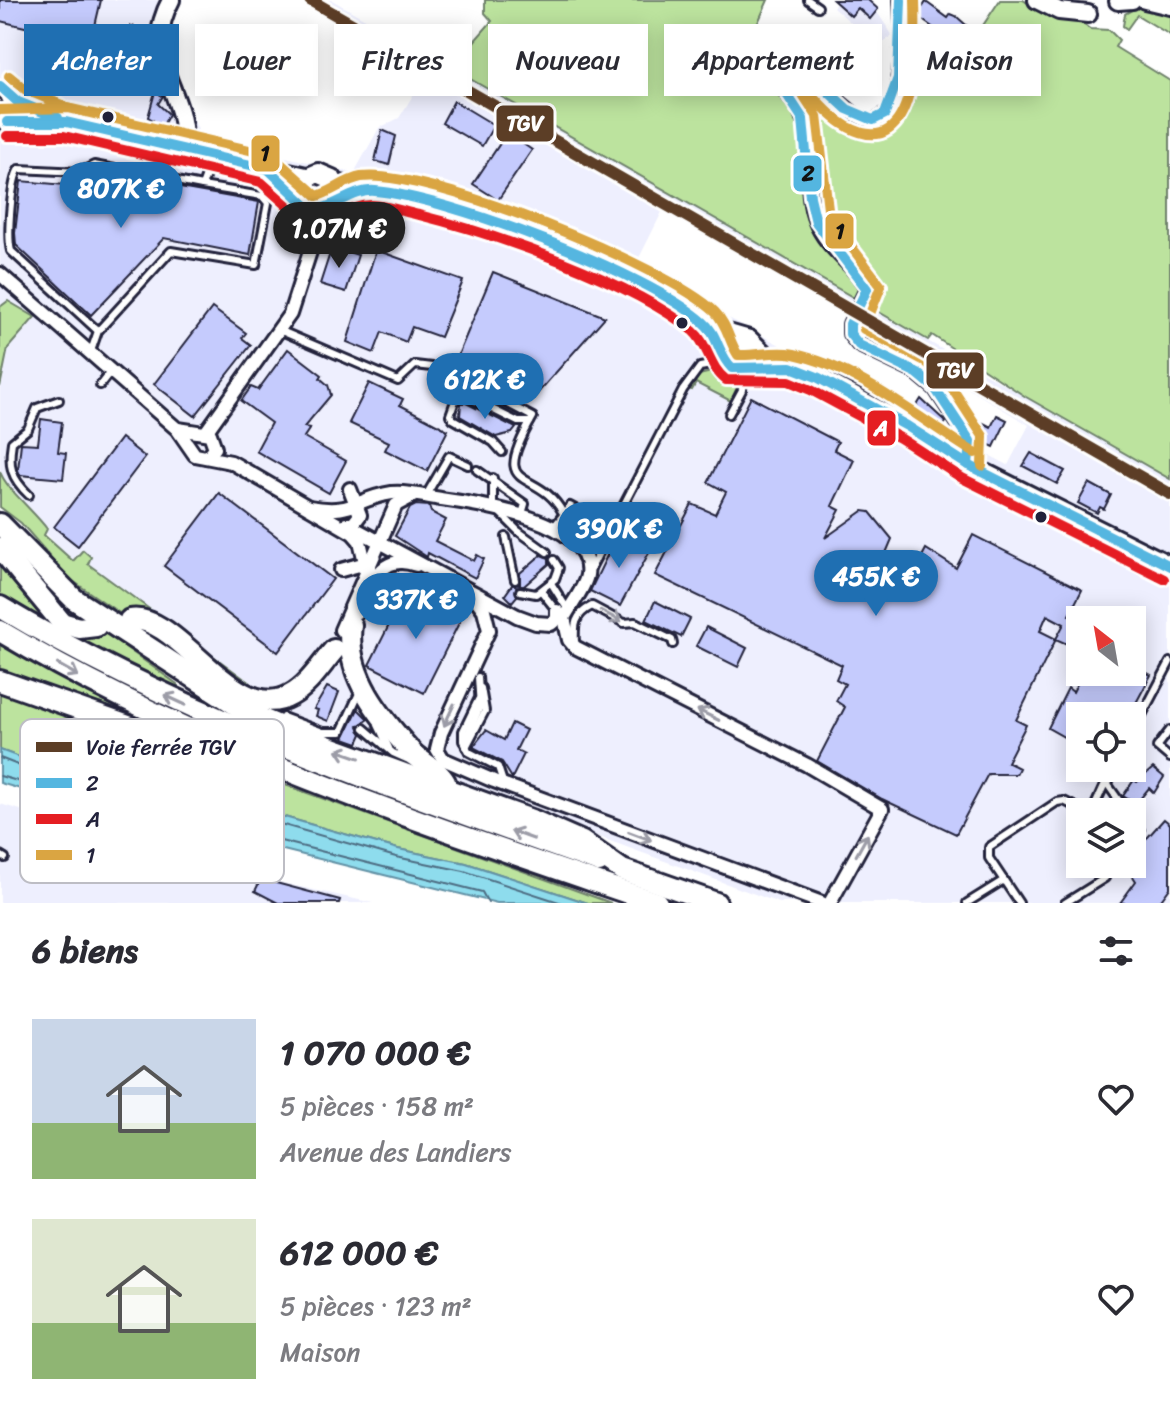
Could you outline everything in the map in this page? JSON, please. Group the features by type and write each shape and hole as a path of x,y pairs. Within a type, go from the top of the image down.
{"highway":[{"path":"0,513 40,557 45,574"},
{"path":"0,524 45,574"},
{"path":"0,532 74,599 215,693 261,719"},
{"path":"0,548 62,623 79,628 96,626"},
{"path":"0,607 99,664 215,719"},
{"path":"130,620 150,622 246,695 277,700 294,698"},
{"path":"215,693 257,708 294,698 319,682 346,628"},
{"path":"346,628 360,690 402,740 442,777 448,788"},
{"path":"0,631 101,689 165,719"},
{"path":"0,681 108,719"},
{"path":"284,729 448,788 582,842 622,870"},
{"path":"284,747 716,903"},
{"path":"284,767 370,802 657,903"},
{"path":"284,778 370,802"}],"main road":[{"path":"5,91 66,122 306,177 323,174 335,184 414,198 561,247 643,284 707,324 734,338 749,340 755,349 863,402 968,465 1170,566"},
{"path":"2,127 13,106 5,91"},
{"path":"2,127 66,122"},
{"path":"268,169 316,207"},
{"path":"306,177 298,189 316,207"},
{"path":"316,207 337,194 335,184"},
{"path":"316,207 362,190"},
{"path":"707,324 724,360 737,370 745,373 791,367"},
{"path":"724,360 725,346 734,338"},
{"path":"745,373 754,359 755,349"}],"street":[{"path":"171,0 160,24 158,48 164,74 186,128 183,149"},
{"path":"901,0 897,89 889,110 875,119 865,119 841,103 796,60 786,56 775,63 775,77 803,118 814,217 835,253 859,274 867,289 850,324 850,334 859,345 917,373 935,388 970,441 968,465"},
{"path":"1042,3 1067,0"},
{"path":"1145,0 1166,3"},
{"path":"1042,3 1088,14"},
{"path":"316,207 312,249 297,297 279,330 197,436 195,455 231,462 357,536 366,567"},
{"path":"0,274 177,429 215,444 231,462"},
{"path":"0,295 22,295"},
{"path":"207,457 215,444"},
{"path":"334,511 347,493 357,505 359,519 346,524"},
{"path":"393,493 493,506 522,514 573,540 583,553 587,575 555,622 536,623 472,594 378,539 309,507 334,511 393,493"},
{"path":"346,628 366,567 396,505 421,496"},
{"path":"346,628 378,573 393,563 408,562 436,574"},
{"path":"341,570 355,565 372,572 364,595"},
{"path":"472,594 484,610 489,630 437,749 451,763 822,903"},
{"path":"560,612 565,630 575,647 807,765 882,809 830,903"}],"lane":[{"path":"808,0 818,7"},
{"path":"839,96 841,103"},
{"path":"202,186 213,156"},
{"path":"90,354 98,331 171,251 256,265 268,203 262,196 94,165 80,172 19,169 13,178 8,240 11,251 98,331"},
{"path":"279,330 398,381 415,365 440,368 533,417 512,460 522,480 557,502 563,513"},
{"path":"587,575 683,390 700,367 724,360"},
{"path":"100,385 110,372"},
{"path":"729,414 742,390 745,373"},
{"path":"502,452 493,442 453,419 450,415 456,398 466,396 518,422 530,422"},
{"path":"29,495 14,480 10,466 12,442 28,429 37,408 59,400"},
{"path":"421,496 449,456 468,465"},
{"path":"477,470 493,478 525,504 522,514"},
{"path":"493,478 493,506 503,518 547,552"},
{"path":"552,529 570,506 602,521 614,519"},
{"path":"503,518 503,527"},
{"path":"602,521 608,534"},
{"path":"506,537 515,580"},
{"path":"520,591 531,596 551,583 559,568 554,560"},
{"path":"551,583 560,612"},
{"path":"541,591 560,612"},
{"path":"575,647 574,622 580,612 592,606 624,623 635,622 657,631 672,640 673,644"},
{"path":"1146,707 1170,662"},
{"path":"478,677 485,711 465,745 480,707 478,677"},
{"path":"257,708 323,732 341,732 360,690"},
{"path":"360,690 391,751"},
{"path":"364,728 391,751 432,771"},
{"path":"1170,730 1157,747 1170,758"},
{"path":"465,745 469,752 498,767 504,785"},
{"path":"1019,903 988,853 996,840 1057,802 1066,802"},
{"path":"1065,903 1105,878"},
{"path":"967,903 1004,880"}],"shaded area":[{"path":"0,0 183,0 172,24 24,24 24,96 179,96 179,84 201,137 354,173 379,128 399,118 413,96 472,96 472,80 488,89 488,96 499,96 857,301 848,316 662,212 634,268 1008,465 1029,425 856,322 866,306 1170,479 1170,903 779,903 310,731 94,590 30,514 0,493"},
{"path":"300,0 332,0 374,24 339,24"},
{"path":"839,0 869,0 893,36 882,42 882,24 852,24 833,7"},
{"path":"0,804 20,810 20,883 283,883 373,903 0,903"}],"green space":[{"path":"485,0 768,0 757,24 664,24 664,96 783,96 796,116 804,151 812,163 810,120 796,96 828,96 864,125 891,109 898,46 898,96 1041,96 1041,24 984,24 1000,0 1023,0 1046,15 1074,18 1090,29 1109,30 1119,40 1115,47 1170,81 1170,479 1026,397 932,335 928,340 500,96 648,96 648,24 489,24 492,21 485,13"},
{"path":"1143,4 1170,10 1170,35 1137,15 1127,29 1123,26 1125,14"},
{"path":"488,26 488,89 472,80 472,44"},
{"path":"8,301 35,317 8,348 0,387 0,307"},
{"path":"724,369 731,373 738,385 731,401 696,383 692,390 688,389 699,375"},
{"path":"0,471 7,484 47,529 44,535 73,561 83,550 91,557 88,564 250,683 145,610 121,614 70,579 21,523 0,507"},
{"path":"565,515 604,533 590,560 558,528"},
{"path":"0,558 177,684 197,719 20,719 20,757 0,750"},
{"path":"284,784 611,903 588,903 466,863 398,849 284,817"}],"water":[{"path":"0,750 20,757 20,789 0,783"},
{"path":"284,817 398,849 466,863 588,903 497,903 284,850"}],"building":[{"path":"0,0 101,0 95,24 24,24 24,27 0,21"},
{"path":"833,0 868,0 878,9 870,19 858,8 851,16"},
{"path":"926,2 948,18 951,14 965,24 928,24 917,16"},
{"path":"154,96 163,96 158,104 169,114 162,127 151,124 153,120 148,117"},
{"path":"454,101 494,125 482,146 442,123"},
{"path":"382,130 396,136 389,165 375,161"},
{"path":"507,133 532,150 498,200 473,184"},
{"path":"98,177 110,188 129,179 141,186 146,182 259,202 250,255 164,238 91,315 16,245 15,233 21,181 88,187"},
{"path":"332,247 358,255 346,292 320,284"},
{"path":"376,250 463,281 440,337 412,327 406,342 382,332 374,353 347,342"},
{"path":"493,272 605,317 528,404 453,367"},
{"path":"212,308 246,333 242,338 251,345 195,416 154,384"},
{"path":"288,349 322,375 320,378 328,385 331,395 304,427 310,428 304,437 346,461 329,493 256,451 271,423 241,401 251,387 258,390"},
{"path":"369,383 403,399 400,405 448,430 427,471 385,450 389,442 349,423"},
{"path":"751,397 838,442 834,450 854,460 832,506 840,510 825,538 863,511 870,512 892,539 886,553 916,568 926,549 956,568 973,535 1082,590 1074,606 1066,606 1066,644 1056,639 1016,720 1026,725 1007,762 1019,768 1016,774 988,774 956,834 882,799 817,761 845,707 836,701 845,684 836,679 842,665 655,575 692,504 715,514 726,492 708,482","holes":["1047,615 1064,624 1056,639 1040,631"]},
{"path":"921,399 946,422 941,431 911,415"},
{"path":"461,403 516,428 512,433 496,437 460,416"},
{"path":"997,415 1007,420 994,447 979,440 982,434 975,430 980,421 991,427"},
{"path":"41,419 62,422 58,452 66,453 63,479 20,475 18,470 21,443 38,444"},
{"path":"121,438 145,457 78,546 54,527"},
{"path":"1031,453 1065,471 1057,484 1023,466"},
{"path":"1089,483 1111,495 1104,509 1100,507 1097,513 1078,503"},
{"path":"219,493 333,579 278,652 164,566"},
{"path":"429,506 431,512 446,520 435,541 474,561 477,555 484,559 475,578 428,553 427,557 395,536 410,508"},
{"path":"617,535 650,551 620,606 590,591"},
{"path":"541,555 549,558 549,564 524,586 516,587 517,596 512,602 505,595 512,585 520,584 520,573"},
{"path":"407,589 462,617 424,693 369,665"},
{"path":"655,601 690,619 681,637 646,620"},
{"path":"706,627 747,648 738,667 696,646"},
{"path":"1076,686 1145,686 1137,702 1066,702 1066,738 1048,728 1068,688 1073,692"},
{"path":"327,687 339,692 328,721 316,716 318,710 314,709"},
{"path":"358,709 368,719 358,726 362,734 358,743 344,738"},
{"path":"512,723 526,730 516,750 524,754 512,778 502,762 473,747 486,730 504,740"},
{"path":"1153,768 1164,777 1154,793 1149,788 1141,798 1123,796 1133,782 1146,782 1146,774"},
{"path":"1164,819 1170,824 1170,888 1159,903 1120,903 1136,881 1134,878 1146,878 1148,837"},
{"path":"259,883 276,883 340,900 339,903 278,903 255,891"}],"rail line":[{"name":"TGV","path":"310,0 1170,494"}],"transit line":[{"name":"2","path":"901,0 898,78 885,114 873,120 847,109 791,57 778,59 773,73 803,119 810,197 816,222 867,289 850,324 850,334 859,345 917,373 935,388 970,441 968,465"},
{"name":"1","path":"915,0 915,41 909,92 902,114 889,129 872,134 848,127 789,73 817,116 829,217 881,286 864,329 925,361 946,379 983,436 982,466"},
{"name":"1","path":"9,76 26,90 62,105"},
{"name":"2","path":"0,86 18,102 58,118"},
{"name":"1","path":"0,110 68,108 271,155 317,196 361,177 393,178 489,204 599,247 689,293 719,317 738,355 787,353 818,361 866,383 975,453"},
{"name":"2","path":"7,122 66,122 268,169 311,210 327,207 359,193 375,191 449,207 546,240 639,282 676,303 708,327 732,368 791,367 817,377 907,426 968,465 1170,566"},
{"name":"A","path":"7,136 64,136 261,182 308,224 364,206 384,206 523,247 600,278 667,313 693,331 726,380 789,381 811,390 900,438 962,478 1164,579"}]}
